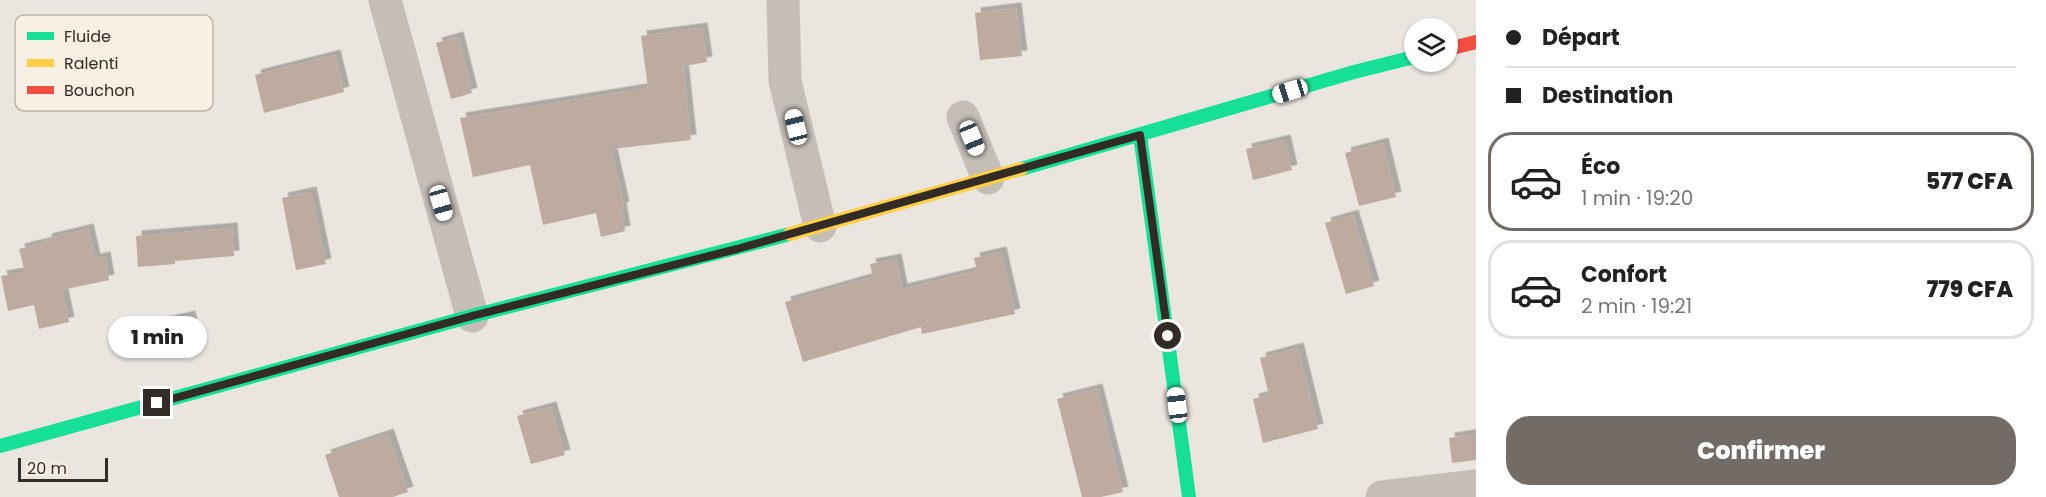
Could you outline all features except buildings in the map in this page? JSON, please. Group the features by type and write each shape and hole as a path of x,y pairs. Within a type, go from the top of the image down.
{"main road":[{"path":"1458,46 1476,42"},
{"path":"0,446 472,316 726,252 1404,60"},
{"path":"1140,135 1189,497"}],"street":[{"path":"385,0 472,316"},
{"path":"783,0 785,81 820,226"},
{"path":"963,117 988,178"},
{"path":"1382,497 1476,486"}],"traffic: fast":[{"path":"1021,169 1404,60"},
{"path":"1140,135 1189,497"},
{"path":"0,446 472,316 790,234"}],"traffic: slow":[{"path":"790,234 1021,169"}],"traffic: jam":[{"path":"1458,46 1476,42"}],"route":[{"path":"157,403 472,316 737,249 1140,135 1168,336"}]}
